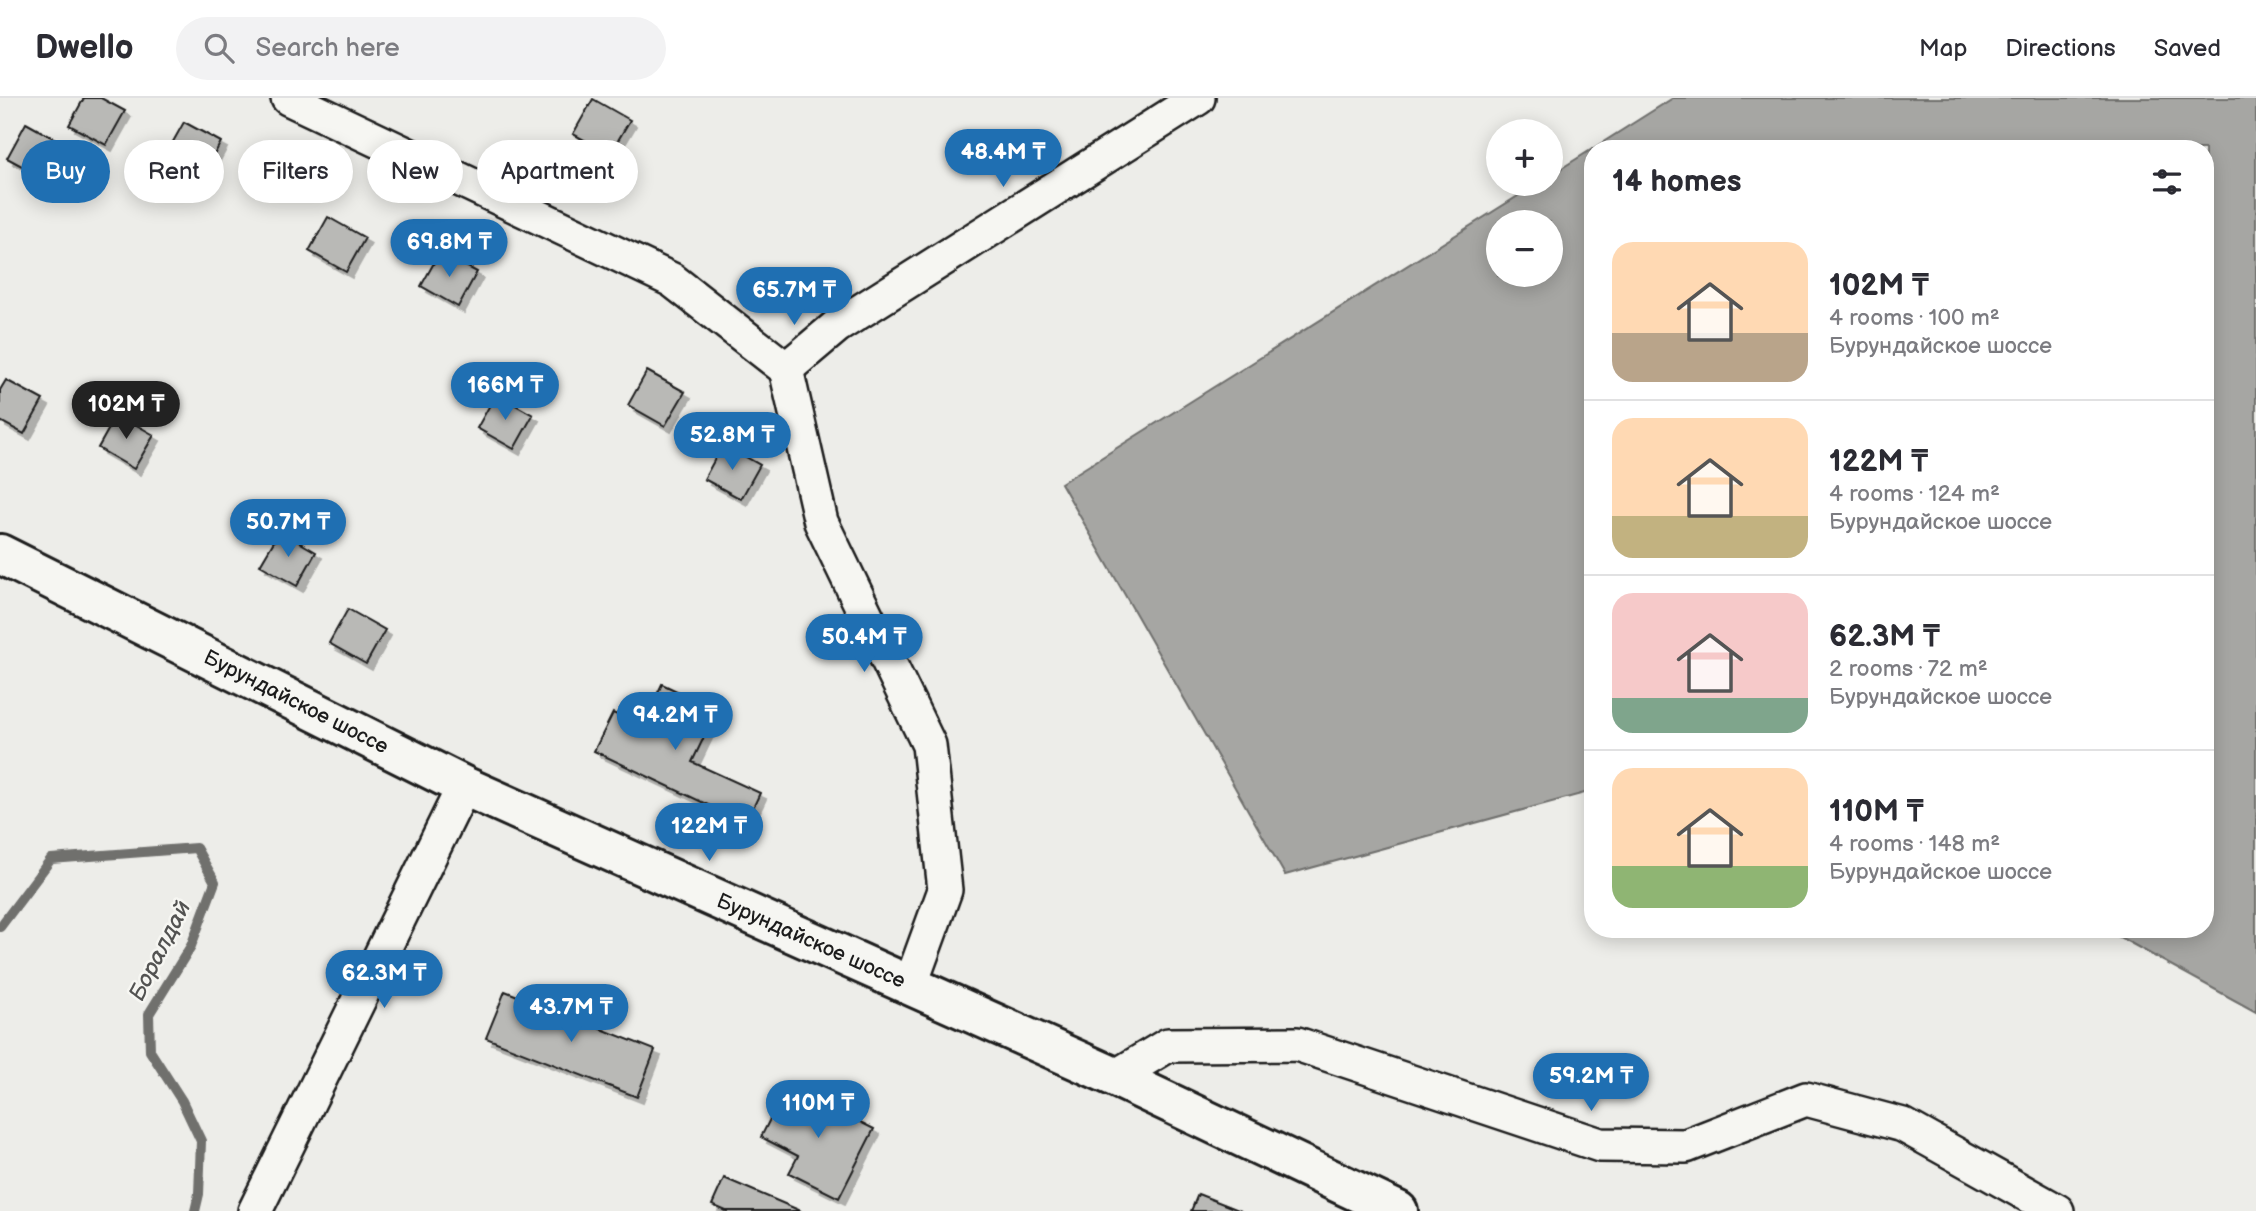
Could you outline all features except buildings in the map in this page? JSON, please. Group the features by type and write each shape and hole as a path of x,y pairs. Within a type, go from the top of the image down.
{"main road":[{"name":"Бурундайское шоссе","path":"0,554 464,786 1115,1077 1398,1211"}],"street":[{"path":"288,98 672,280 786,369 821,522 929,745 945,890 910,986"},
{"path":"786,369 837,326 1198,98"},
{"path":"255,1211 464,786"},
{"path":"1115,1077 1168,1045 1297,1044 1600,1144 1686,1146 1806,1100 1903,1125 2057,1211"}],"shaded area":[{"path":"1673,98 2256,98 2256,1012 2121,938 2214,938 2214,140 1606,140"},
{"path":"1584,154 1584,793 1285,875 1061,483 1486,216 1486,287 1563,287 1563,210 1496,210 1518,196 1563,196 1563,167"}],"waterway":[{"name":"Боралдай","path":"0,927 51,859 196,848 215,882 191,946 149,1014 150,1051 182,1101 201,1141 199,1194 195,1211"}]}
